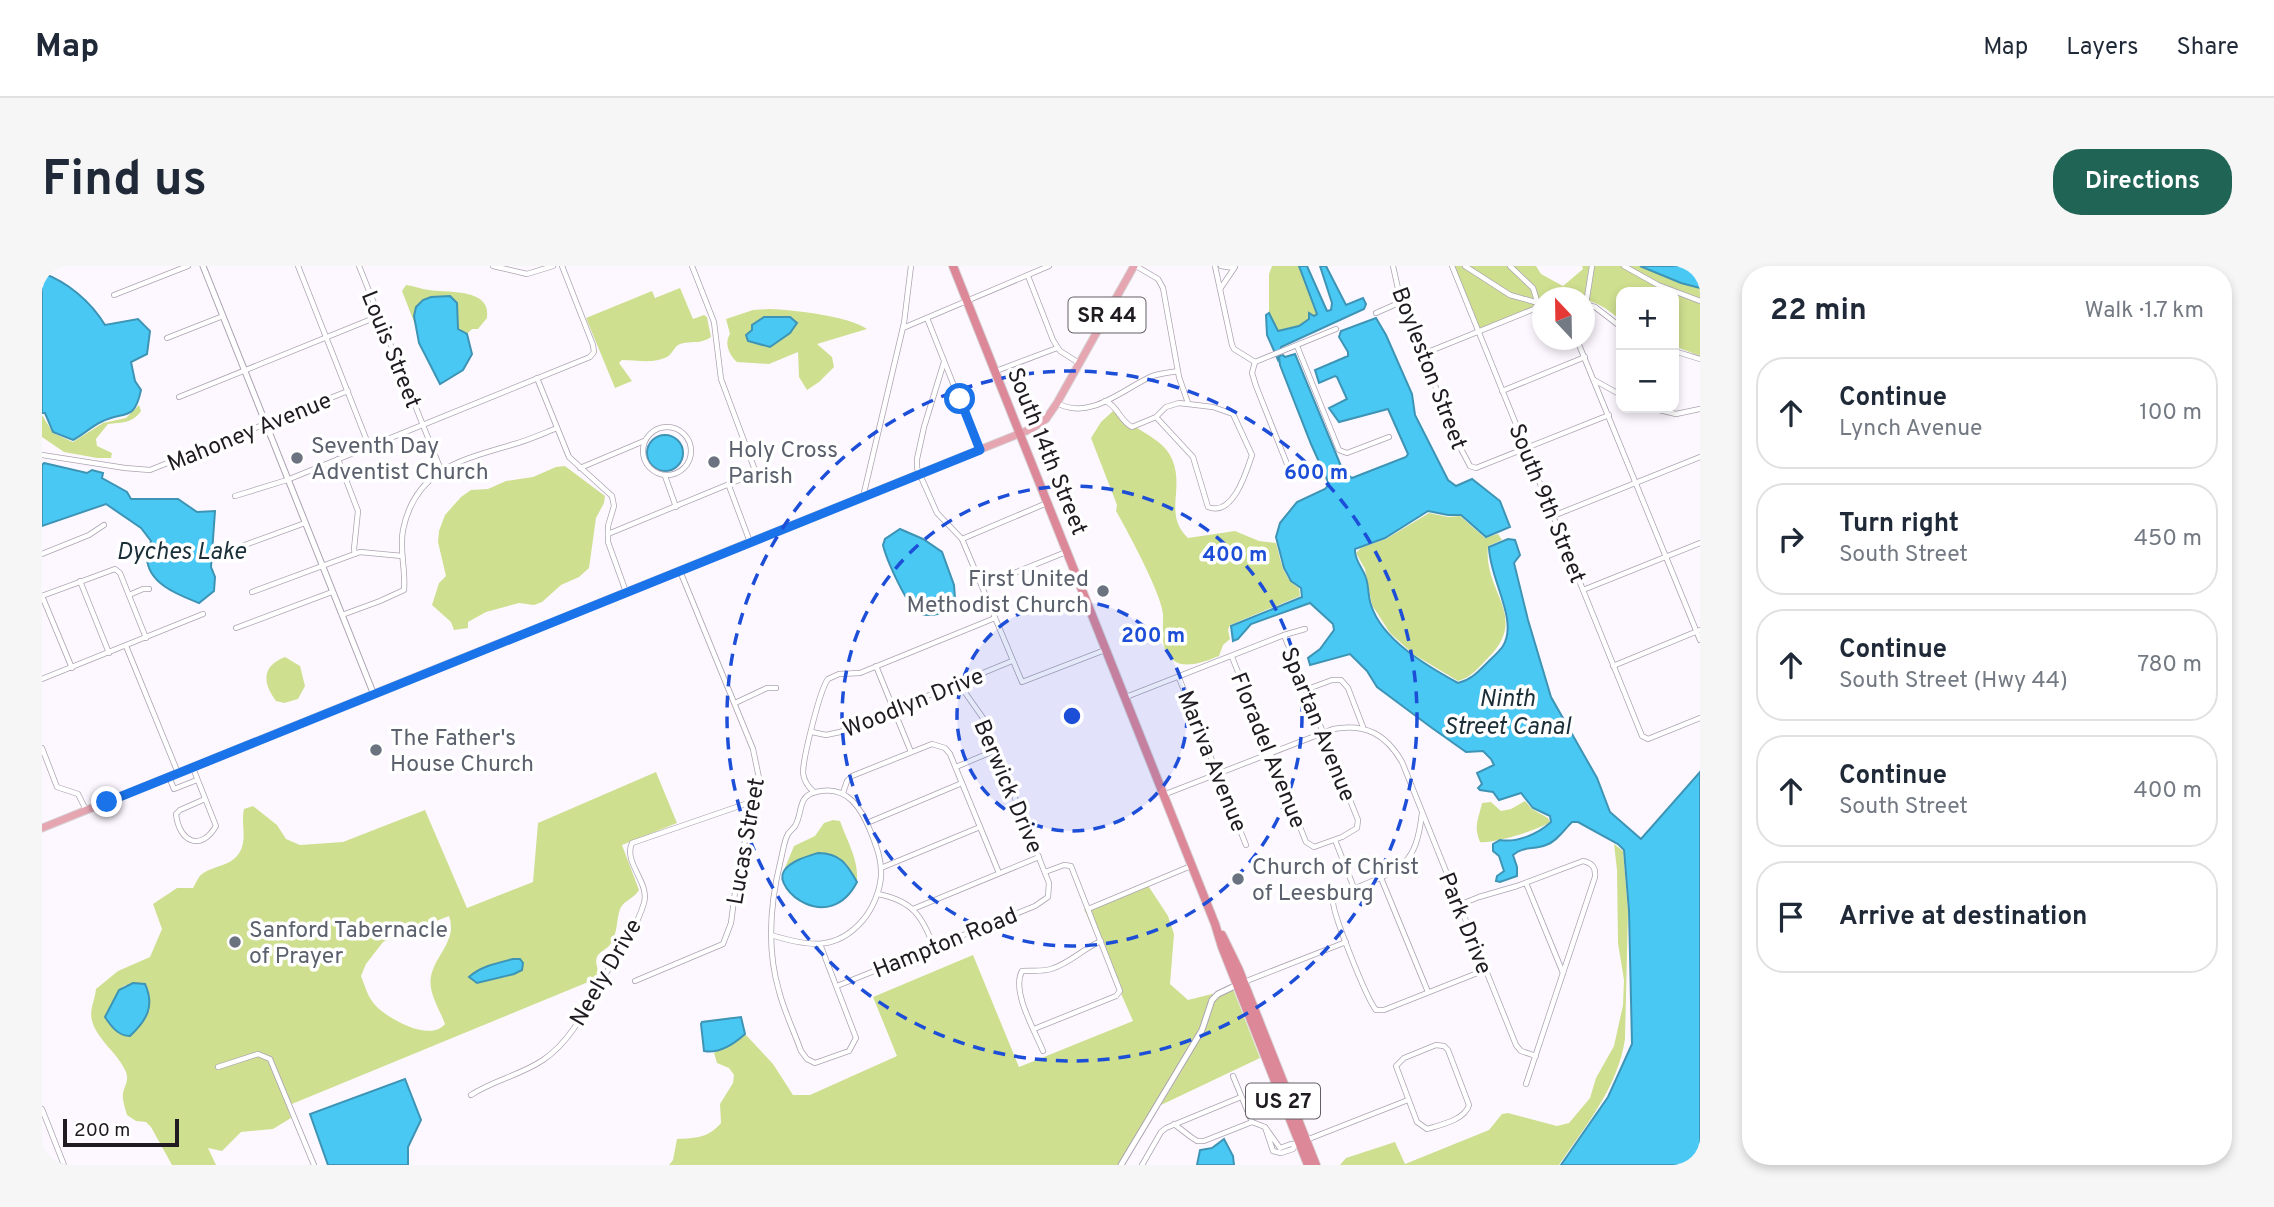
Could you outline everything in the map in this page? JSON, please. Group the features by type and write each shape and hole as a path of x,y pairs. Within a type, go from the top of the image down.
{"highway":[{"name":"South 14th Street","path":"953,266 1240,984 1308,1165"},
{"name":"South 14th Street","path":"1301,1142 1317,1165"}],"main road":[{"name":"SR 44","path":"42,828 1020,434 1041,423 1057,402 1135,266"}],"street":[{"path":"114,295 188,266"},
{"path":"203,266 374,695"},
{"path":"298,266 369,446"},
{"name":"Louis Street","path":"359,266 441,471"},
{"path":"493,266 527,274 553,266"},
{"path":"235,496 288,480 587,359 593,354 593,345 562,266"},
{"path":"608,534 729,486 752,476 757,470 721,379 715,322 692,266"},
{"path":"863,498 902,328 911,266"},
{"path":"902,328 1049,266"},
{"path":"1135,266 1158,279 1162,285 1178,372 1188,403"},
{"path":"1215,266 1232,345 1255,362"},
{"path":"1221,266 1236,267"},
{"name":"Boyleston Street","path":"1393,266 1401,302 1460,447 1471,467 1476,468 1526,449"},
{"name":"South 9th Street","path":"1452,266 1642,736 1645,739 1700,718"},
{"path":"1465,266 1498,289 1532,301"},
{"path":"1510,266 1532,288"},
{"path":"1588,287 1592,266"},
{"path":"1624,266 1700,301"},
{"path":"1220,289 1236,267"},
{"path":"1028,276 1057,348 1080,363"},
{"path":"1377,313 1401,302"},
{"path":"1595,307 1616,323"},
{"path":"1423,354 1532,310"},
{"path":"167,338 223,316"},
{"path":"179,397 379,316"},
{"path":"927,318 980,450"},
{"path":"1255,362 1336,329"},
{"path":"1297,346 1339,450 1347,453 1389,437"},
{"path":"995,372 1057,348"},
{"path":"1581,350 1700,640"},
{"path":"1679,353 1700,359"},
{"path":"1502,391 1584,358"},
{"path":"944,362 917,459 920,474 937,513 962,539 1022,682 1106,650"},
{"path":"1255,362 1252,373 1256,386 1287,464 1294,470"},
{"path":"1057,402 1074,410 1091,407 1152,376 1178,372"},
{"path":"537,378 569,457 612,496 614,510 608,534 609,548 627,593"},
{"path":"1594,380 1616,391"},
{"name":"Mahoney Avenue","path":"42,455 149,470 348,391"},
{"path":"1105,401 1111,403 1130,426 1156,417 1169,405 1188,403 1225,409 1233,414 1252,453 1236,492 1226,505 1215,509 1208,507 1193,457 1156,417"},
{"path":"1672,413 1700,409"},
{"path":"1526,449 1609,415"},
{"path":"580,468 645,441 653,431 666,427 679,430 686,437 691,450 688,464 678,473 665,476 656,473 646,464 643,453 645,441"},
{"path":"342,615 404,590 403,529 422,488 441,471 461,460 517,444 557,428"},
{"path":"1553,516 1700,457"},
{"path":"338,459 358,511 355,554"},
{"path":"665,476 676,507"},
{"path":"729,486 751,543"},
{"path":"962,539 1048,503"},
{"path":"231,550 304,523"},
{"path":"42,554 89,535 104,525"},
{"path":"1583,590 1700,543"},
{"path":"253,592 355,554 368,551 402,556"},
{"path":"982,586 1067,552"},
{"path":"72,668 42,596 115,569 120,573 146,638"},
{"name":"Lucas Street","path":"635,981 723,944 731,923 737,877 759,778 758,764 735,703 680,571"},
{"path":"80,581 109,653"},
{"path":"129,595 149,589"},
{"path":"236,628 332,592"},
{"path":"42,679 203,614"},
{"path":"814,792 809,788 803,774 820,695 828,679 839,674 852,675 995,618"},
{"path":"1125,698 1305,629"},
{"path":"1613,666 1698,631"},
{"name":"Spartan Avenue","path":"1284,635 1358,823 1353,831 1335,840"},
{"path":"126,646 178,774"},
{"name":"Floradel Avenue","path":"1232,657 1306,842 1314,847 1335,840 1354,888"},
{"name":"Woodlyn Drive","path":"812,732 829,735 839,732 1012,662"},
{"path":"876,666 911,751"},
{"name":"Mariva Avenue","path":"1179,677 1246,845"},
{"path":"1163,795 1322,733 1341,728 1363,728 1343,682 1332,680 1305,690"},
{"name":"Berwick Drive","path":"958,684 983,718 1045,872 1049,892"},
{"path":"735,703 767,688 776,688"},
{"name":"Park Drive","path":"1363,728 1380,735 1402,762 1516,1045 1521,1051 1536,1056"},
{"path":"843,793 852,776 911,751 929,745 940,746 948,751 956,767 999,873"},
{"path":"956,767 996,750"},
{"path":"43,751 57,787 78,794 86,810"},
{"path":"193,768 216,826 211,835 189,841 183,835 176,814 205,799"},
{"path":"169,777 174,789 197,780"},
{"path":"867,822 962,783"},
{"path":"771,935 791,943 820,944 840,937 857,927 878,894 881,868 867,822 855,803 843,793 831,790 814,792 803,800 797,823 787,837 775,886 771,935 773,963 781,998 801,1051 813,1062 825,1061 849,1051 855,1041 855,1033 820,944"},
{"name":"Neely Drive","path":"471,1095 546,1058 562,1044 585,1012 622,952 644,902 643,887 629,852 632,843 755,801"},
{"path":"1422,812 1419,838 1409,858 1398,869 1335,895 1331,901 1346,942 1376,1010 1384,1010 1485,970"},
{"path":"881,868 980,827"},
{"path":"914,909 1039,857"},
{"path":"1459,905 1526,883 1583,860 1595,869 1595,877 1526,1084"},
{"path":"1034,1029 1116,996 1119,992 1119,985 1071,866 1063,865 1045,872"},
{"path":"1088,909 1192,866"},
{"path":"1381,878 1428,992"},
{"path":"1526,883 1563,974"},
{"name":"Hampton Road","path":"837,986 1040,904 1049,892"},
{"path":"878,894 914,909 934,947"},
{"path":"1043,1051 1018,990 1020,974 1022,971 1041,971 1057,967 1101,941"},
{"path":"1121,1165 1202,1030 1212,1000 1218,993 1346,942"},
{"path":"1436,1045 1444,1046 1468,1100 1468,1111 1462,1116 1424,1128 1419,1125 1408,1100 1396,1069 1398,1063 1436,1045"},
{"path":"218,1067 258,1054 271,1059 314,1165"},
{"path":"1233,1076 1252,1122"},
{"path":"1142,1165 1161,1132 1174,1124 1241,1097"},
{"path":"1273,1151 1408,1100"},
{"path":"42,1109 64,1165"},
{"path":"1174,1124 1197,1141 1204,1141 1252,1122 1265,1127 1280,1148"},
{"path":"1265,1127 1273,1151"},
{"path":"1273,1151 1281,1153 1293,1149 1301,1142"}],"green space":[{"path":"1272,266 1299,266 1317,314 1310,314 1309,319 1299,326 1278,331 1269,313 1269,274"},
{"path":"1452,266 1536,266 1541,274 1563,286 1583,269 1582,266 1640,266 1700,288 1700,356 1679,348 1679,287 1616,287 1616,317 1595,302 1595,287 1532,287 1532,309 1480,331"},
{"path":"406,285 476,297 483,301 487,308 487,318 478,329 472,329 467,334 462,333 457,325 458,308 450,296 431,297 414,316 416,327 402,291"},
{"path":"680,288 693,319 704,315 707,317 711,337 681,344 662,359 622,360 619,363 632,381 615,388 586,318 652,291 655,298"},
{"path":"753,310 820,314 859,324 867,329 817,344 832,357 834,367 807,390 799,377 798,352 769,364 737,362 732,356 727,345 730,334 726,319","holes":["764,317 790,317 796,325 790,333 766,347 759,342 748,341 746,335 752,330 752,325"]},
{"path":"139,405 141,411 134,418 108,424 96,439 97,446 112,453 111,458 64,452 42,437 42,415 53,433 73,442 103,423 126,418"},
{"path":"1113,411 1168,451 1175,470 1177,520 1188,538 1235,531 1259,541 1276,543 1286,575 1299,588 1300,596 1230,625 1230,639 1223,645 1219,656 1196,664 1183,664 1173,660 1165,649 1163,614 1157,593 1116,511 1117,505 1091,438 1101,422"},
{"path":"565,466 605,496 596,518 589,568 579,577 561,585 542,602 534,605 519,603 486,612 468,622 468,628 454,630 451,622 432,605 439,583 446,576 438,542 445,515 471,490 488,489 506,481 533,477"},
{"path":"1429,513 1448,517 1460,516 1485,538 1498,534 1502,540 1488,546 1488,563 1502,604 1505,629 1500,643 1488,658 1471,675 1458,681 1413,654 1390,633 1372,605 1365,569 1356,553 1361,548 1386,539"},
{"path":"285,657 300,666 305,686 298,699 284,703 276,701 271,694 267,675 272,665"},
{"path":"656,772 677,823 622,845 639,890 620,909 612,942 597,957 598,978 287,1106 291,1118 273,1129 241,1132 222,1151 208,1148 216,1165 172,1165 151,1127 146,1122 136,1121 127,1115 123,1096 126,1072 99,1035 91,1017 96,989 118,971 150,957 162,929 153,904 177,888 193,888 202,874 235,858 243,842 244,809 253,806 277,825 286,839 300,845 343,842 425,810 467,908 533,882 538,823","holes":["449,916 450,936 431,978 432,993 445,1024 430,1031 400,1023 376,1006 369,996 361,976 366,964 383,942","125,985 150,996 149,1003 126,1036 116,1031 105,1017 119,990"]},
{"path":"1525,801 1550,822 1515,836 1480,842 1477,827 1482,803 1491,802 1501,811"},
{"path":"840,821 852,851 857,882 846,863 804,857 784,870 794,846 815,836 824,823"},
{"path":"1614,844 1623,851 1628,911 1625,1039 1616,1073 1608,1089 1559,1165 1340,1165 1346,1158 1395,1142 1405,1164 1489,1130 1502,1114 1508,1113 1557,1126 1569,1123 1590,1098 1596,1078 1614,1046 1623,1005 1624,980 1618,943"},
{"path":"1147,884 1168,916 1174,934 1170,984 1188,1000 1216,993 1211,998 1200,1029 1119,1165 669,1165 673,1160 677,1139 706,1134 721,1123 720,1104 733,1083 734,1075 729,1068 717,1063 714,1053 745,1034 773,1064 793,1095 810,1095 897,1056 873,997 973,955 1019,1067 1133,1021 1084,909"},
{"path":"1233,989 1260,1058 1161,1105 1204,1032 1214,1001"}],"water":[{"path":"1299,266 1307,266 1327,311 1331,310 1332,303 1320,266 1326,266 1346,305 1363,298 1366,304 1364,309 1281,347 1278,360 1267,335 1266,315 1269,313 1278,331 1299,326 1309,319 1309,313 1314,316 1317,314"},
{"path":"1640,266 1700,266 1700,288 1681,283"},
{"path":"42,273 78,294 93,308 105,325 138,319 150,331 147,354 131,362 135,381 141,390 135,407 127,414 98,424 73,440 53,432 45,413 42,413"},
{"path":"450,296 457,303 458,329 467,334 472,354 463,370 440,384 419,343 414,316 416,307 423,300"},
{"path":"764,317 790,317 797,323 790,333 770,347 748,341 746,335 752,330 752,325"},
{"name":"Ninth Street Canal","path":"1376,318 1412,394 1415,415 1448,480 1456,486 1472,479 1500,501 1510,527 1486,537 1461,515 1428,511 1385,538 1355,549 1366,578 1371,605 1385,630 1407,651 1458,683 1471,678 1500,650 1507,636 1506,611 1493,572 1489,547 1508,539 1515,540 1520,555 1514,563 1551,697 1597,778 1610,812 1641,839 1700,772 1700,1165 1561,1165 1608,1097 1632,1044 1629,911 1624,850 1578,822 1572,822 1550,843 1521,850 1513,855 1517,876 1496,881 1497,876 1504,871 1499,856 1493,851 1493,844 1500,840 1527,837 1551,822 1550,816 1533,808 1521,793 1499,800 1493,792 1478,788 1482,784 1477,773 1494,765 1483,751 1466,752 1432,728 1377,687 1367,671 1350,654 1310,665 1308,658 1320,649 1334,630 1333,624 1310,603 1251,624 1233,641 1231,626 1302,597 1301,588 1291,581 1284,568 1276,537 1280,523 1297,502 1325,489 1329,484 1280,365 1279,356 1295,354 1343,471 1352,478 1408,454 1388,409 1339,422 1329,408 1347,399 1337,377 1319,383 1315,370 1348,356 1339,337 1341,331"},
{"path":"665,435 678,440 683,453 678,466 665,471 652,466 647,453 652,440"},
{"name":"Dyches Lake","path":"44,463 87,473 92,470 103,473 102,478 127,492 131,499 178,499 197,512 215,511 211,567 215,577 214,591 199,603 159,582 149,567 147,556 151,541 141,528 106,504 42,526"},
{"path":"900,529 923,539 942,552 954,585 955,598 950,610 932,615 921,614 904,594 883,545 885,539"},
{"path":"818,853 837,857 857,882 845,898 832,906 806,904 794,897 786,888 783,879 784,871 790,864"},
{"path":"520,959 523,963 522,970 514,974 477,983 469,977 484,968"},
{"path":"133,983 145,984 149,1006 141,1024 130,1036 126,1036 112,1027 105,1017 119,990"},
{"path":"741,1017 745,1034 721,1050 704,1051 702,1022"},
{"path":"405,1079 421,1120 408,1147 408,1165 328,1165 310,1114"},
{"path":"1224,1139 1233,1156 1234,1165 1197,1165 1200,1150 1212,1148"}],"place":[{"name":"Seventh Day Adventist Church","path":"297,458"},
{"name":"Holy Cross Parish","path":"714,462"},
{"name":"First United Methodist Church","path":"1103,591"},
{"name":"The Father's House Church","path":"376,750"},
{"name":"Church of Christ of Leesburg","path":"1238,879"},
{"name":"Sanford Tabernacle of Prayer","path":"235,942"}],"route":[{"path":"107,802 980,450 960,399"}]}
